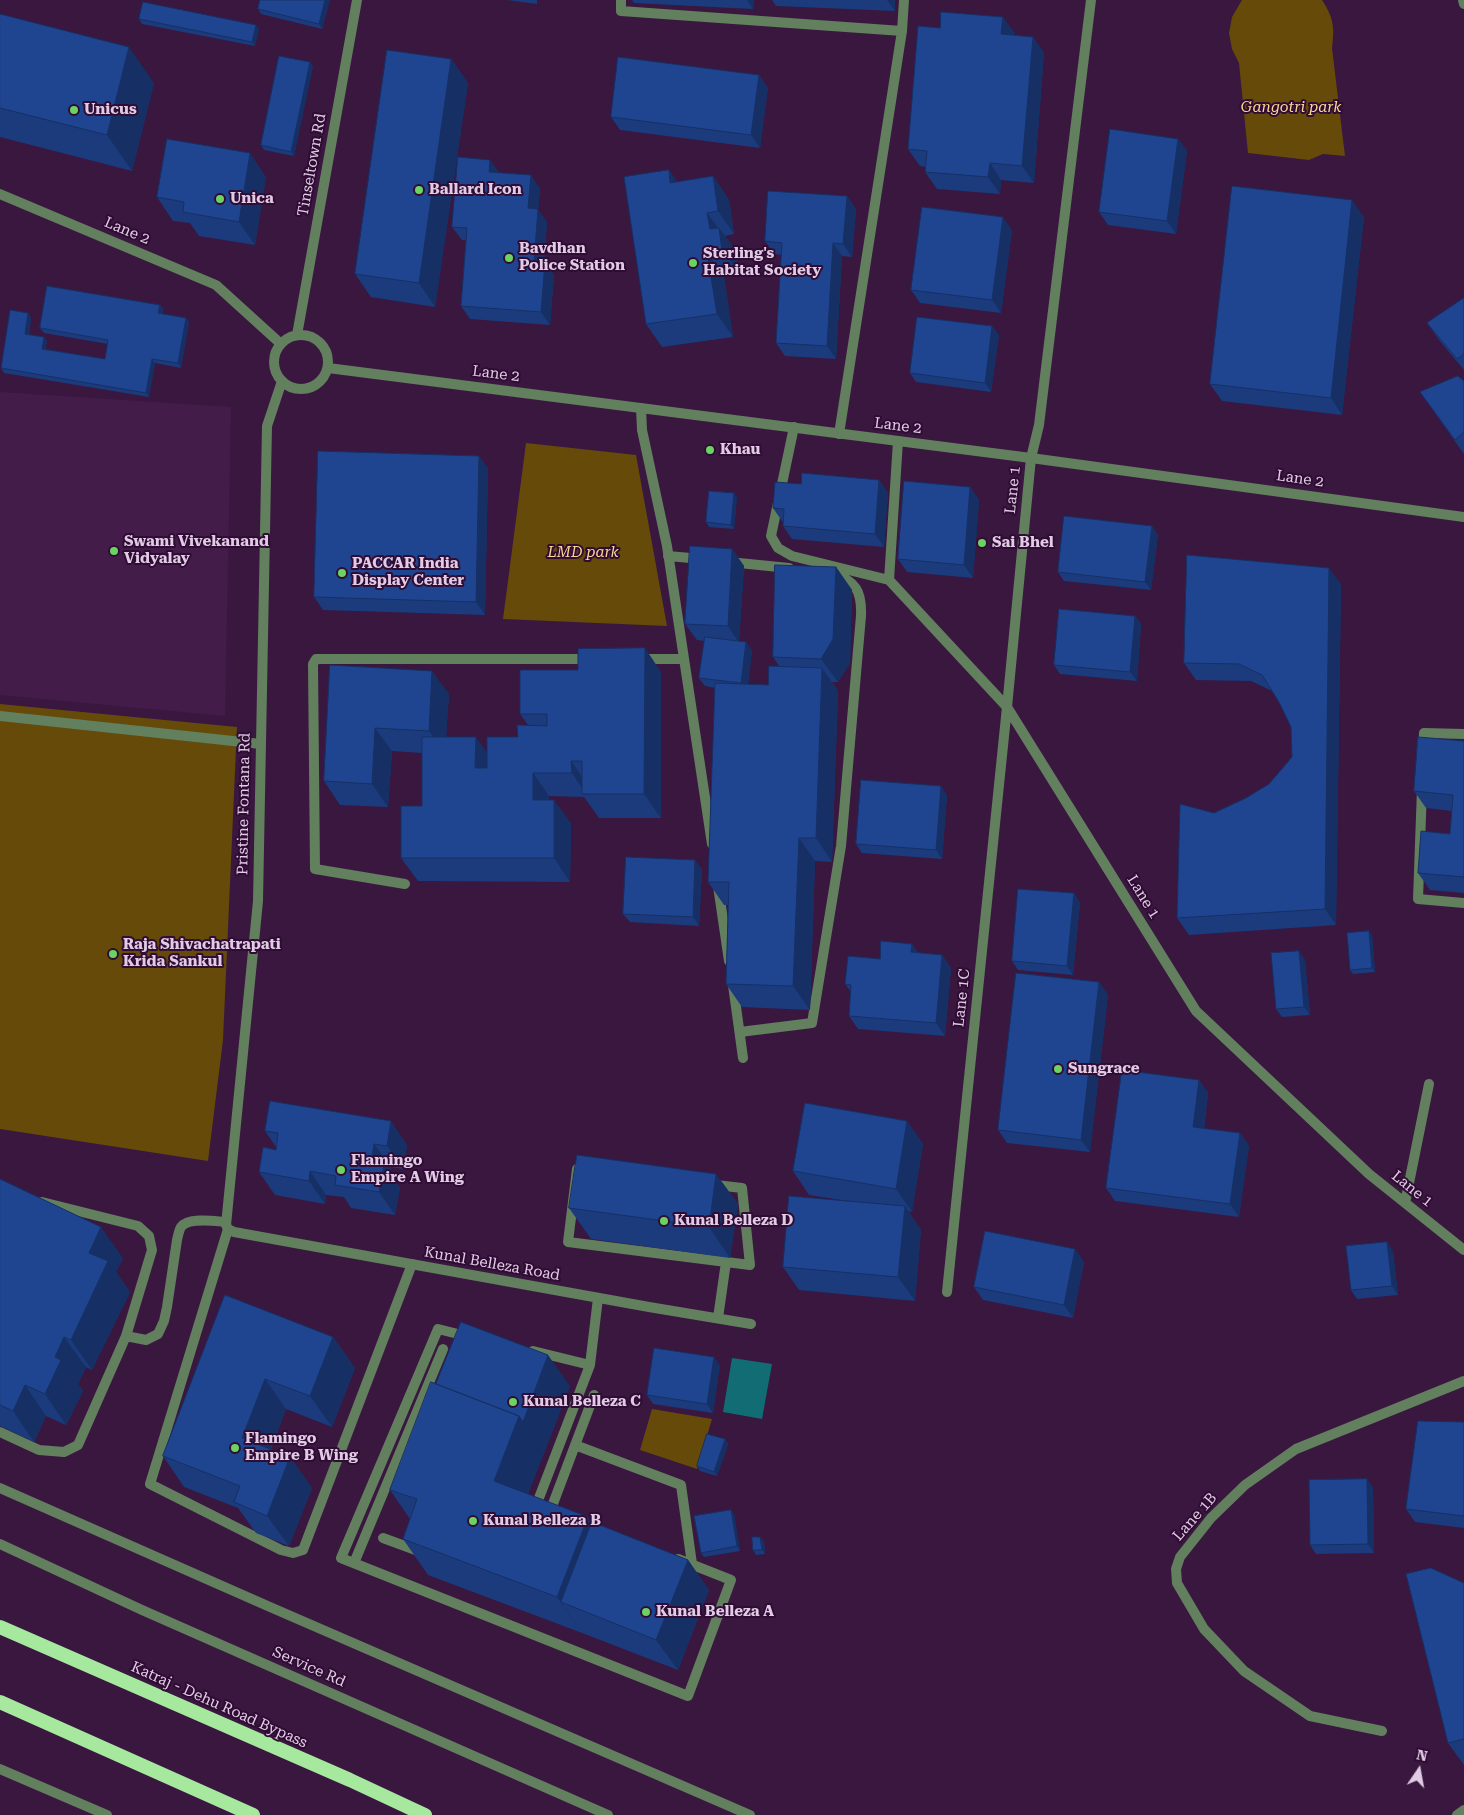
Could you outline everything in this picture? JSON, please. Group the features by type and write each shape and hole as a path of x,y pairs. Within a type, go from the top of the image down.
{"highway":[{"name":"Katraj - Dehu Road Bypass","path":"0,1627 350,1780 424,1815"},
{"path":"0,1702 254,1815"}],"street":[{"name":"Tinseltown Rd","path":"296,335 357,0"},
{"path":"622,0 621,11 902,31"},
{"path":"839,434 902,31 904,0"},
{"name":"Lane 1","path":"1091,0 1039,425 1032,458 1008,707 1196,1011 1369,1174 1464,1250"},
{"path":"1463,0 1464,4"},
{"name":"Lane 2","path":"0,194 216,285 281,344"},
{"path":"296,335 306,335 314,338 321,344 326,351 328,368 319,383 303,389 294,388 282,380 275,369 274,360 276,351 281,344 296,335"},
{"name":"Lane 2","path":"328,368 1032,458 1464,517"},
{"name":"Pristine Fontana Rd","path":"282,380 267,426 258,900 227,1226 150,1484 281,1550 293,1553 303,1550 412,1264"},
{"path":"640,408 642,430 668,556 713,855"},
{"path":"794,427 771,536 778,548 792,556 888,580 1008,707"},
{"path":"888,580 898,441"},
{"path":"668,556 830,572 843,577 855,586 861,600 841,846 812,1023 740,1032"},
{"path":"405,884 315,869 313,664 316,659 604,659"},
{"path":"634,659 684,660"},
{"name":"Lane 1C","path":"946,1292 1008,707"},
{"path":"0,716 260,744"},
{"path":"1423,762 1424,733 1464,734"},
{"path":"1422,782 1418,899 1464,903"},
{"path":"716,875 743,1058"},
{"path":"1405,1203 1429,1084"},
{"path":"577,1169 742,1188 750,1265 726,1262 568,1242 577,1169"},
{"path":"0,1432 39,1450 64,1452 78,1445 126,1336 152,1250 149,1236 138,1226 28,1199"},
{"name":"Kunal Belleza Road","path":"126,1336 146,1340 158,1334 164,1321 177,1240 181,1227 186,1223 195,1221 227,1226 234,1232 751,1324"},
{"path":"718,1318 726,1262"},
{"path":"531,1521 590,1365 598,1298"},
{"path":"476,1338 438,1329 341,1558 688,1696 731,1580 666,1554"},
{"path":"354,1563 443,1349"},
{"path":"523,1349 590,1365"},
{"name":"Lane 1B","path":"1382,1731 1310,1716 1244,1671 1204,1629 1177,1583 1176,1569 1180,1557 1192,1542 1212,1518 1245,1485 1296,1449 1464,1381"},
{"path":"568,1516 551,1509 594,1395"},
{"path":"575,1445 681,1485 692,1564"},
{"path":"0,1488 270,1608 750,1815"},
{"path":"383,1538 427,1554"},
{"name":"Service Rd","path":"0,1544 142,1610 608,1815"},
{"path":"0,1769 107,1815"},
{"path":"1457,1815 1464,1810"}],"shaded area":[{"name":"Swami Vivekanand Vidyalay","path":"0,392 231,407 225,716 0,695"},
{"path":"732,1358 772,1364 762,1419 723,1412"}],"green space":[{"name":"Gangotri park","path":"1242,0 1322,0 1332,22 1332,48 1345,156 1323,154 1309,160 1248,153 1239,63 1232,49 1229,33 1232,17"},
{"name":"LMD park","path":"526,443 636,455 667,626 503,619"},
{"name":"Raja Shivachatrapati Krida Sankul","path":"0,704 237,727 223,1040 208,1161 0,1129"},
{"path":"652,1409 712,1419 697,1469 640,1450"}],"building":[{"path":"260,0 325,0 319,24 258,9"},
{"path":"143,2 256,25 252,42 139,19"},
{"path":"941,12 1003,17 1001,34 1033,37 1022,166 990,163 988,177 925,172 927,151 908,149 918,26 940,28"},
{"path":"0,14 129,47 107,135 0,108"},
{"name":"Ballard Icon","path":"387,50 451,59 419,283 355,274"},
{"path":"279,56 310,62 291,152 261,145"},
{"path":"618,57 759,75 751,135 611,117"},
{"path":"1110,129 1178,139 1167,221 1099,212"},
{"path":"167,139 250,153 239,222 183,212 184,202 157,197"},
{"name":"Bavdhan Police Station","path":"458,157 490,160 489,172 531,175 528,208 538,209 534,262 545,262 541,312 461,306 467,228 452,227"},
{"name":"Sterling's Habitat Society","path":"669,170 670,183 713,176 718,211 707,213 710,229 719,228 722,250 707,252 717,314 646,324 624,177"},
{"path":"1232,186 1352,200 1331,398 1210,384"},
{"path":"768,191 847,196 843,244 833,243 827,346 776,343 782,243 765,241"},
{"path":"922,207 1003,217 992,300 911,290"},
{"path":"47,286 160,305 158,313 186,318 178,363 152,359 146,393 1,368 10,310 28,313 25,334 44,337 42,349 105,359 108,340 40,328"},
{"path":"1464,298 1464,354 1457,359 1427,323"},
{"path":"917,317 992,326 985,383 910,373"},
{"path":"1458,376 1464,381 1464,432 1455,440 1420,392"},
{"path":"318,451 479,456 476,602 314,597"},
{"path":"802,473 879,480 875,534 783,526 784,509 773,508 775,482 801,484"},
{"path":"904,481 970,487 964,565 898,559"},
{"path":"709,491 734,493 731,525 706,522"},
{"path":"1064,516 1152,526 1145,582 1058,572"},
{"path":"690,546 732,549 728,626 685,624"},
{"path":"1187,555 1329,568 1325,909 1177,918 1180,804 1214,813 1246,798 1269,784 1292,757 1291,727 1279,702 1262,675 1239,664 1184,663"},
{"path":"775,565 836,567 833,639 821,659 773,657"},
{"path":"1059,609 1135,616 1130,672 1054,665"},
{"path":"705,637 746,642 741,683 699,678"},
{"path":"645,648 644,794 582,794 582,761 571,761 572,773 533,773 533,800 554,800 554,858 401,858 401,806 422,806 422,737 476,737 475,768 487,768 487,737 518,737 517,725 547,726 547,714 520,714 520,670 578,670 578,649"},
{"path":"330,665 432,671 429,731 375,728 372,784 324,781"},
{"path":"769,666 822,668 816,838 799,838 793,986 726,984 729,882 708,882 715,683 768,685"},
{"path":"1418,737 1464,741 1464,877 1418,873 1421,831 1450,834 1453,795 1414,791"},
{"path":"861,780 941,786 936,850 856,844"},
{"path":"626,857 695,860 693,917 623,914"},
{"path":"1018,889 1074,893 1067,966 1012,961"},
{"path":"1369,931 1372,968 1350,970 1347,933"},
{"path":"881,941 912,944 911,952 942,955 936,1023 849,1016 851,985 845,984 848,956 880,959"},
{"path":"1299,951 1304,1007 1276,1009 1271,953"},
{"name":"Sungrace","path":"1016,973 1099,982 1081,1140 998,1130"},
{"path":"1122,1070 1199,1080 1193,1127 1240,1133 1230,1204 1106,1188"},
{"path":"270,1101 391,1121 387,1146 374,1144 371,1162 384,1164 379,1192 335,1185 336,1176 310,1171 309,1181 259,1172 263,1147 276,1150 278,1133 265,1131"},
{"path":"805,1103 907,1121 896,1189 793,1171"},
{"path":"577,1155 716,1174 709,1227 569,1208"},
{"path":"0,1179 101,1227 89,1253 108,1261 71,1340 64,1337 55,1357 61,1360 45,1394 25,1385 13,1411 0,1405"},
{"path":"789,1196 905,1206 898,1277 783,1267"},
{"path":"985,1231 1075,1249 1064,1305 974,1287"},
{"path":"1387,1242 1392,1286 1351,1290 1346,1246"},
{"path":"225,1295 333,1337 310,1396 265,1379 242,1438 290,1457 267,1516 234,1502 240,1486 163,1456"},
{"path":"461,1322 548,1355 523,1422 519,1416 436,1384"},
{"path":"654,1348 714,1357 707,1404 647,1395"},
{"name":"Kunal Belleza B","path":"431,1382 519,1416 494,1481 588,1517 557,1597 403,1539 417,1499 390,1490"},
{"path":"1418,1421 1464,1422 1464,1516 1406,1509"},
{"path":"707,1434 725,1439 714,1472 697,1466"},
{"path":"1367,1479 1368,1544 1310,1545 1309,1480"},
{"path":"731,1510 737,1546 701,1553 694,1516"},
{"path":"592,1522 688,1560 656,1640 561,1602"},
{"path":"752,1537 760,1537 762,1550 753,1550"},
{"path":"1431,1568 1464,1583 1464,1739 1448,1743 1406,1574"}],"place":[{"name":"Unicus","path":"74,110"},
{"name":"Ballard Icon","path":"419,190"},
{"name":"Unica","path":"220,199"},
{"name":"Bavdhan Police Station","path":"509,258"},
{"name":"Sterling's Habitat Society","path":"693,263"},
{"name":"Khau","path":"710,450"},
{"name":"Sai Bhel","path":"982,543"},
{"name":"Swami Vivekanand Vidyalay","path":"114,551"},
{"name":"PACCAR India Display Center","path":"342,573"},
{"name":"Raja Shivachatrapati Krida Sankul","path":"113,954"},
{"name":"Sungrace","path":"1058,1069"},
{"name":"Flamingo Empire A Wing","path":"341,1170"},
{"name":"Kunal Belleza D","path":"664,1221"},
{"name":"Kunal Belleza C","path":"513,1402"},
{"name":"Flamingo Empire B Wing","path":"235,1448"},
{"name":"Kunal Belleza B","path":"473,1521"},
{"name":"Kunal Belleza A","path":"646,1612"}]}
